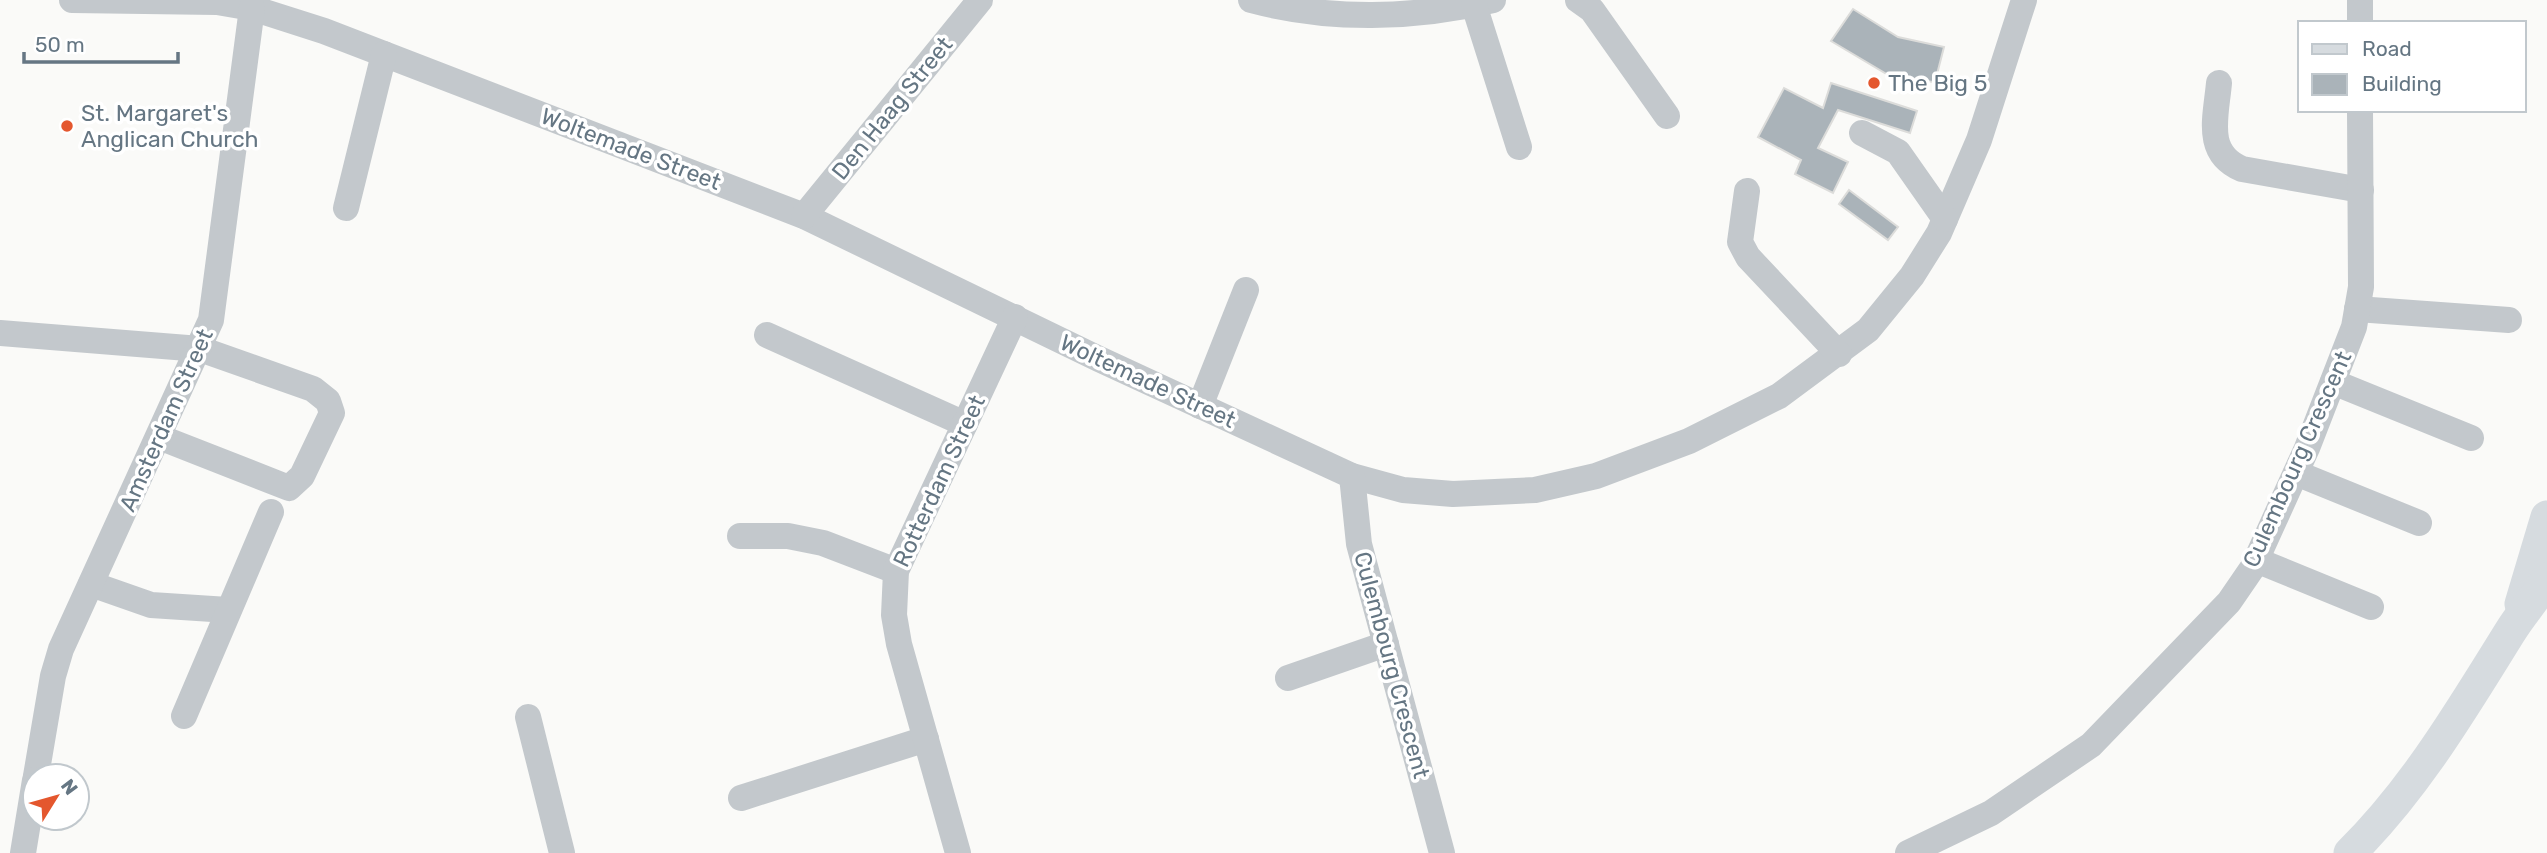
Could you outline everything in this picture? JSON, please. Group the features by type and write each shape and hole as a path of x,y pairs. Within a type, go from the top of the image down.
{"main road":[{"path":"2515,623 2547,517"},
{"path":"2350,853 2370,834 2445,737 2515,623 2547,579"}],"street":[{"name":"Woltemade Street","path":"72,0 217,2 252,8 384,54 804,216 1200,406 1352,475 1403,490 1453,494 1535,490 1596,476 1689,441 1779,396 1868,330 1897,294 1939,233 1979,140 2024,0"},
{"name":"Den Haag Street","path":"804,216 980,0"},
{"path":"1251,0 1306,13 1353,17 1484,2 1519,147"},
{"path":"1578,0 1592,10 1667,116"},
{"path":"2360,0 2360,21"},
{"name":"Amsterdam Street","path":"38,762 53,676 61,649 200,349 214,305 252,8"},
{"path":"346,208 384,54"},
{"path":"2219,83 2214,135 2216,146 2228,163 2242,169 2361,190"},
{"name":"Culembourg Crescent","path":"1908,853 1992,813 2091,744 2229,602 2256,560 2296,473 2354,327 2361,287 2360,112"},
{"path":"1862,133 1898,152 1945,219"},
{"path":"1747,191 1740,242 1748,257 1839,354"},
{"path":"1200,406 1246,289"},
{"path":"2357,309 2509,320"},
{"name":"Rotterdam Street","path":"958,853 894,615 897,571 1015,317"},
{"path":"0,333 200,349 313,389 328,401 331,419 302,476 289,488 159,437"},
{"path":"767,335 965,424"},
{"path":"2333,382 2472,438"},
{"path":"2296,473 2419,523"},
{"name":"Culembourg Crescent","path":"1352,475 1359,544 1442,853"},
{"path":"184,716 271,512"},
{"path":"740,536 788,536 823,543 897,571"},
{"path":"2256,560 2371,607"},
{"path":"91,584 151,605 228,610"},
{"path":"1288,678 1386,644"},
{"path":"528,716 562,853"},
{"path":"741,798 926,739"},
{"name":"Amsterdam Street","path":"23,853 26,832"}],"building":[{"path":"1853,9 1898,37 1944,47 1935,82 1895,79 1831,41"},
{"path":"1831,83 1917,111 1910,133 1838,110 1818,148 1848,162 1833,193 1795,174 1801,160 1758,137 1784,88 1823,108"},
{"path":"1849,190 1898,227 1888,240 1839,204"}],"place":[{"name":"The Big 5","path":"1874,83"},
{"name":"St. Margaret's Anglican Church","path":"67,126"}]}
